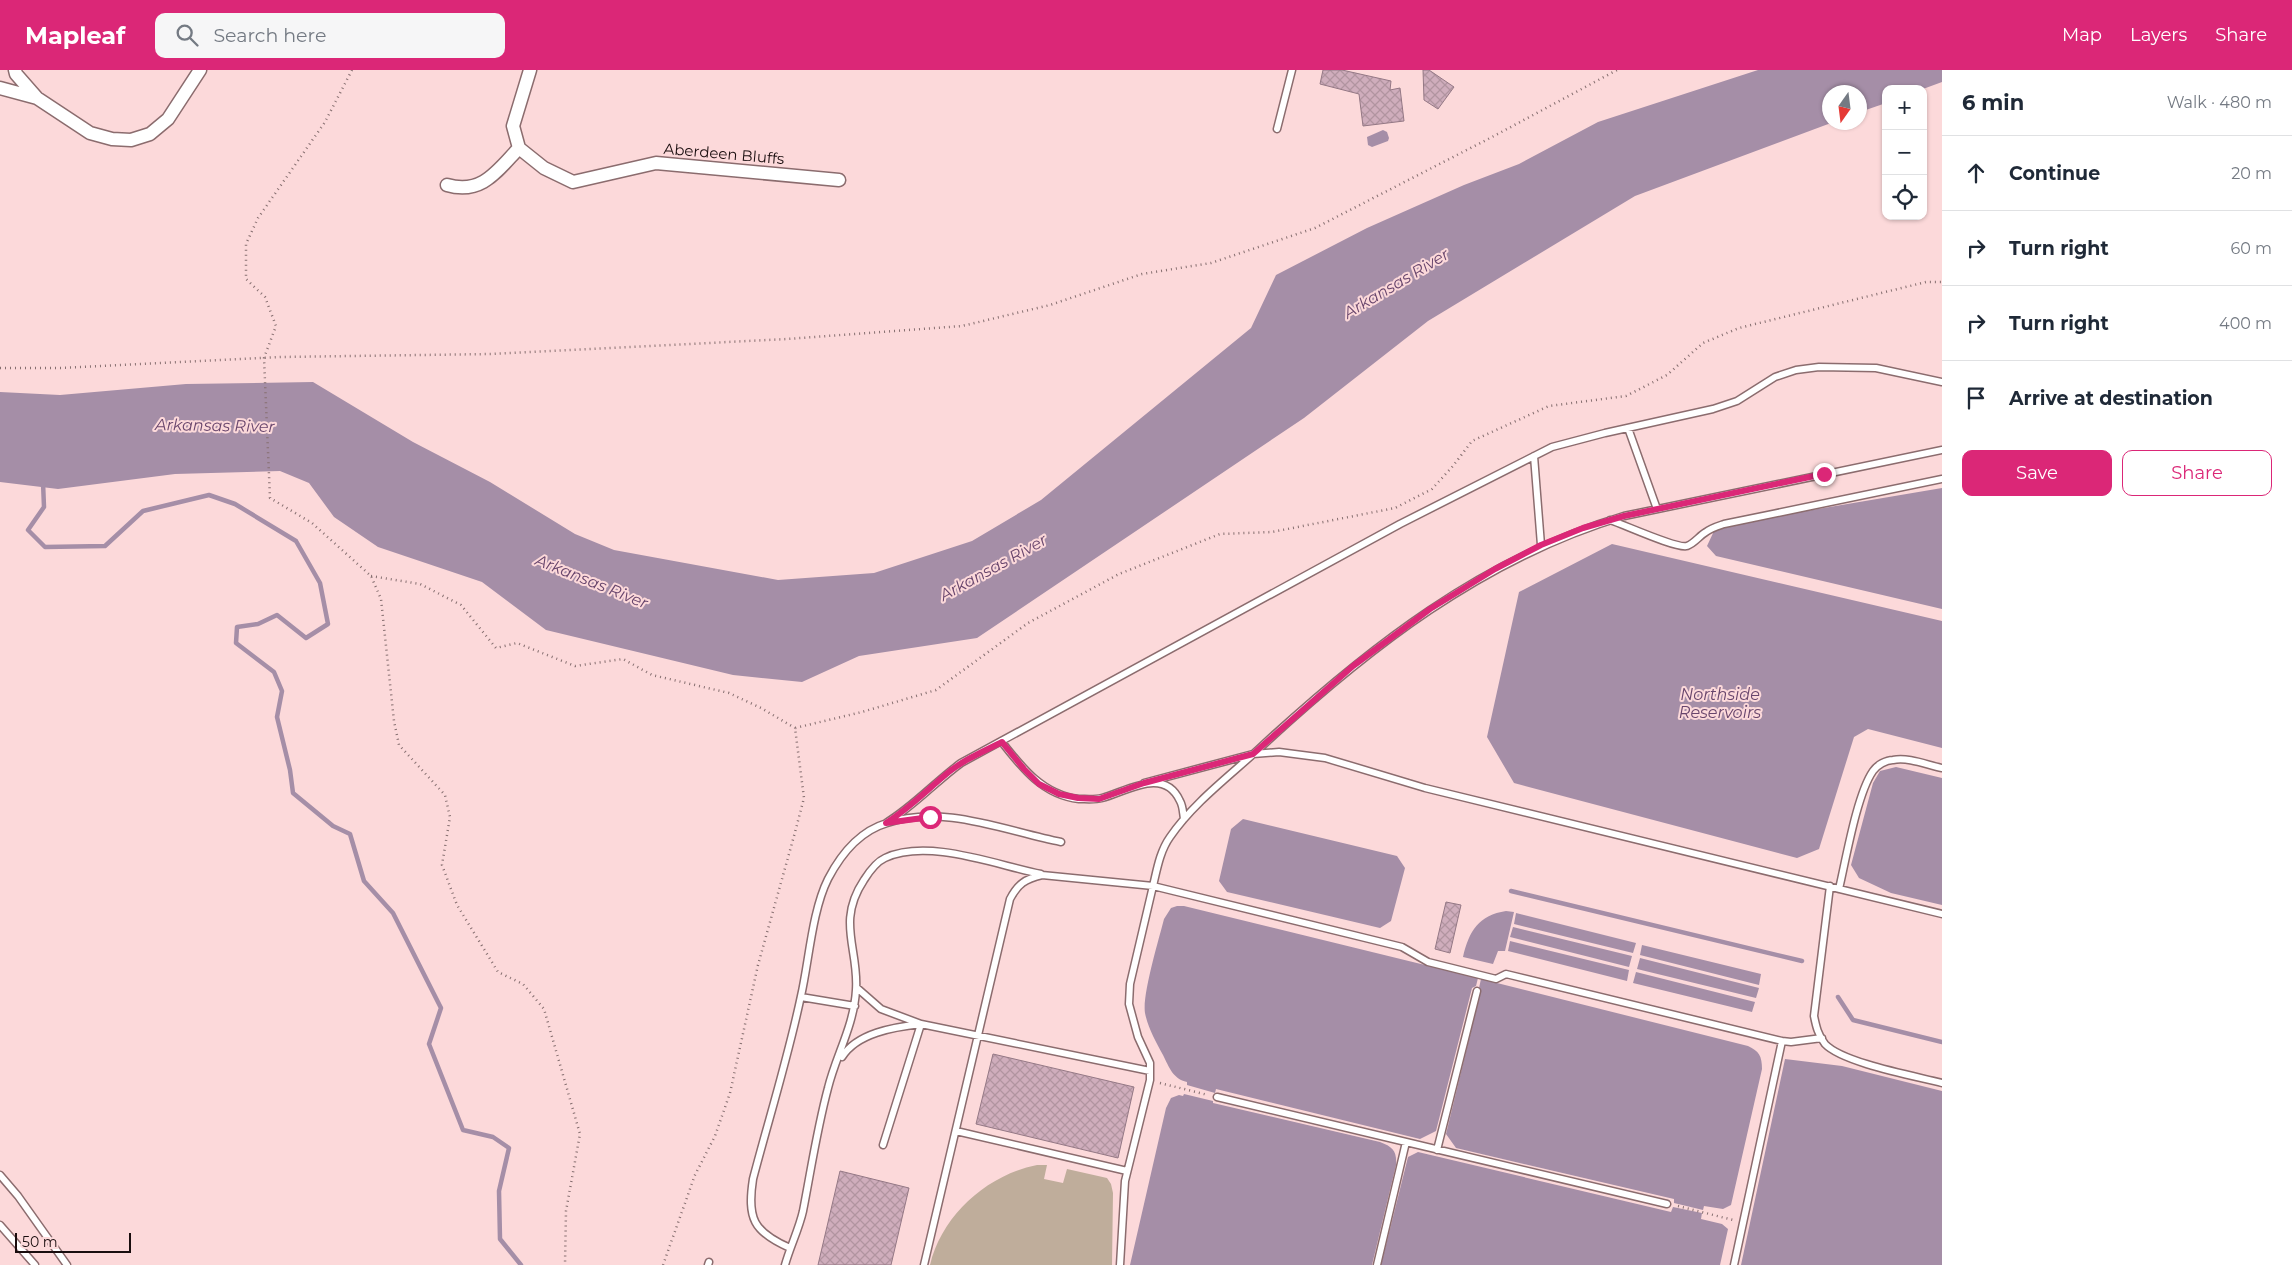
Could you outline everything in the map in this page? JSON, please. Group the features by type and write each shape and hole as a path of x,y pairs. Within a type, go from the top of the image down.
{"street":[{"path":"15,70 16,74 37,98 90,132 112,139 131,140 150,134 168,119 200,70"},
{"path":"448,185 469,188 484,183 519,148 513,126 530,70"},
{"path":"0,88 37,98"},
{"name":"Aberdeen Bluffs","path":"519,148 544,168 573,182 656,164 838,180"}],"lane":[{"path":"1277,129 1292,70"},
{"path":"790,1248 772,1240 761,1232 753,1217 750,1202 753,1179 801,997 818,913 827,881 839,860 854,842 871,830 904,812 961,763 1254,602 1400,524 1552,447 1713,410 1737,401 1775,377 1796,370 1819,367 1876,368 1942,382"},
{"path":"1628,428 1657,509"},
{"path":"1120,1265 1122,1205 1127,1172 1150,1080 1150,1063 1138,1037 1129,1004 1130,984 1152,886 1161,855 1170,837 1184,819 1253,754 1353,666 1430,609 1495,569 1541,545 1583,528 1610,520 1942,450"},
{"path":"1534,456 1541,545"},
{"path":"1610,520 1632,527 1669,544 1686,547 1706,532 1724,524 1942,479"},
{"path":"1002,742 1039,784 1059,794 1078,798 1099,799 1144,783 1253,754 1279,752 1325,758 1425,788 1942,914"},
{"path":"1839,889 1861,798 1874,769 1882,763 1892,760 1907,760 1942,768"},
{"path":"1144,783 1154,782 1165,786 1173,792 1180,801 1184,819"},
{"path":"886,823 906,818 949,818 1061,842"},
{"path":"785,1265 802,1213 816,1136 828,1086 850,1029 855,1006 857,988 850,930 853,906 860,886 870,871 883,859 903,852 921,850 945,852 1042,874 1152,886 1402,947 1428,962 1496,979 1506,974 1782,1041 1791,1042 1822,1038"},
{"path":"924,1265 1010,899 1016,887 1026,878 1042,874"},
{"path":"1830,886 1814,1016 1817,1032 1826,1045 1841,1055 1942,1083"},
{"path":"857,988 881,1009 920,1024 1150,1071"},
{"path":"1437,1150 1477,991"},
{"path":"801,997 855,1006"},
{"path":"836,1066 844,1053 858,1041 898,1027 920,1024"},
{"path":"883,1145 920,1024"},
{"path":"1734,1265 1782,1041"},
{"path":"1217,1097 1667,1204"},
{"path":"956,1132 1127,1172"},
{"path":"1377,1265 1406,1142"},
{"path":"0,1175 18,1196 67,1265"},
{"path":"0,1225 35,1265"}],"path":[{"path":"352,70 325,122 258,218 246,244 246,279 265,297 276,326 264,358 270,498 312,522 371,576 381,599 394,722 399,745 444,794 450,817 442,865 457,905 498,972 523,984 544,1009 580,1134 566,1211 565,1265"},
{"path":"0,368 62,368 264,358 492,354 787,338 962,326 1050,304 1142,274 1211,263 1314,228 1494,136 1616,70"},
{"path":"371,576 420,584 461,605 496,648 517,643 575,666 623,659 652,675 729,693 761,708 795,728"},
{"path":"1150,1080 1217,1097"},
{"path":"1667,1204 1743,1222"}],"shaded area":[{"path":"1037,1165 1047,1165 1044,1179 1063,1183 1067,1169 1107,1178 1113,1193 1112,1265 930,1265 936,1247 945,1230 969,1200 1001,1178"}],"water":[{"name":"Arkansas River","path":"1758,70 1942,70 1942,82 1927,88 1927,85 1882,85 1882,104 1867,110 1867,85 1822,85 1822,126 1635,196 1428,321 1304,418 977,638 859,656 802,682 733,675 546,630 482,582 378,547 334,517 309,483 280,471 175,474 58,489 0,482 0,392 60,395 186,384 313,382 413,442 490,482 575,534 614,550 778,580 874,573 972,541 1041,500 1251,328 1276,275 1367,228 1464,185 1519,164 1598,122"},
{"path":"1383,130 1387,132 1388,141 1372,147 1368,145 1367,137"},
{"path":"1942,488 1942,609 1716,556 1707,546 1714,531 1747,521"},
{"name":"Northside Reservoirs","path":"1612,544 1942,621 1942,748 1868,729 1854,737 1819,849 1797,858 1514,783 1487,737 1519,592"},
{"path":"1896,767 1942,778 1942,905 1891,893 1859,878 1851,865 1873,783 1880,771"},
{"path":"1243,819 1397,856 1405,868 1391,921 1380,928 1227,892 1219,881 1231,829"},
{"path":"1184,906 1478,978 1476,986 1472,988 1436,1131 1420,1139 1216,1089 1215,1093 1187,1085 1187,1082 1178,1078 1170,1068 1155,1040 1145,1013 1148,981 1164,919 1171,908"},
{"path":"1506,911 1514,912 1505,951 1498,951 1493,964 1463,957 1468,939 1482,920"},
{"path":"1516,913 1636,943 1633,953 1514,924"},
{"path":"1513,927 1632,956 1629,967 1510,937"},
{"path":"1510,941 1629,970 1627,981 1508,951"},
{"path":"1642,945 1761,974 1759,985 1640,955"},
{"path":"1640,958 1759,988 1756,998 1637,969"},
{"path":"1636,972 1755,1002 1752,1012 1633,983"},
{"path":"1481,979 1748,1046 1755,1050 1760,1057 1762,1069 1731,1205 1723,1209 1704,1206 1703,1210 1674,1203 1674,1199 1456,1148 1446,1134 1481,990 1479,988"},
{"path":"1785,1059 1842,1066 1942,1091 1942,1265 1741,1265"},
{"path":"1184,1094 1213,1101 1213,1103 1380,1142 1391,1148 1396,1156 1396,1165 1372,1265 1130,1265 1166,1108 1171,1098 1179,1095 1183,1096"},
{"path":"1418,1152 1671,1212 1673,1207 1702,1213 1701,1219 1722,1224 1728,1229 1720,1265 1381,1265 1408,1157"}],"building":[{"path":"1323,70 1342,70 1391,81 1390,90 1400,88 1404,121 1363,126 1359,94 1320,84"},
{"path":"1423,70 1429,70 1454,87 1438,109 1424,100"},
{"path":"1446,902 1461,905 1450,953 1435,949"},
{"path":"993,1054 1134,1087 1118,1158 976,1124"},
{"path":"840,1171 909,1188 891,1265 818,1265"}],"waterway":[{"path":"43,482 44,507 28,530 45,547 105,546 143,511 209,495 235,504 296,541 320,583 328,624 306,638 277,615 258,624 237,627 236,643 274,672 282,691 277,717 290,770 293,793 333,826 350,834 364,881 393,913 441,1008 429,1044 463,1130 493,1137 509,1148 499,1191 500,1239 521,1265"},
{"path":"1511,891 1802,961"},
{"path":"1838,997 1853,1020 1942,1042"}],"route":[{"path":"930,817 906,818 886,823 904,812 961,763 1002,742 1039,784 1059,794 1078,798 1099,799 1144,783 1253,754 1353,666 1430,609 1495,569 1541,545 1583,528 1624,516 1824,474"}]}
